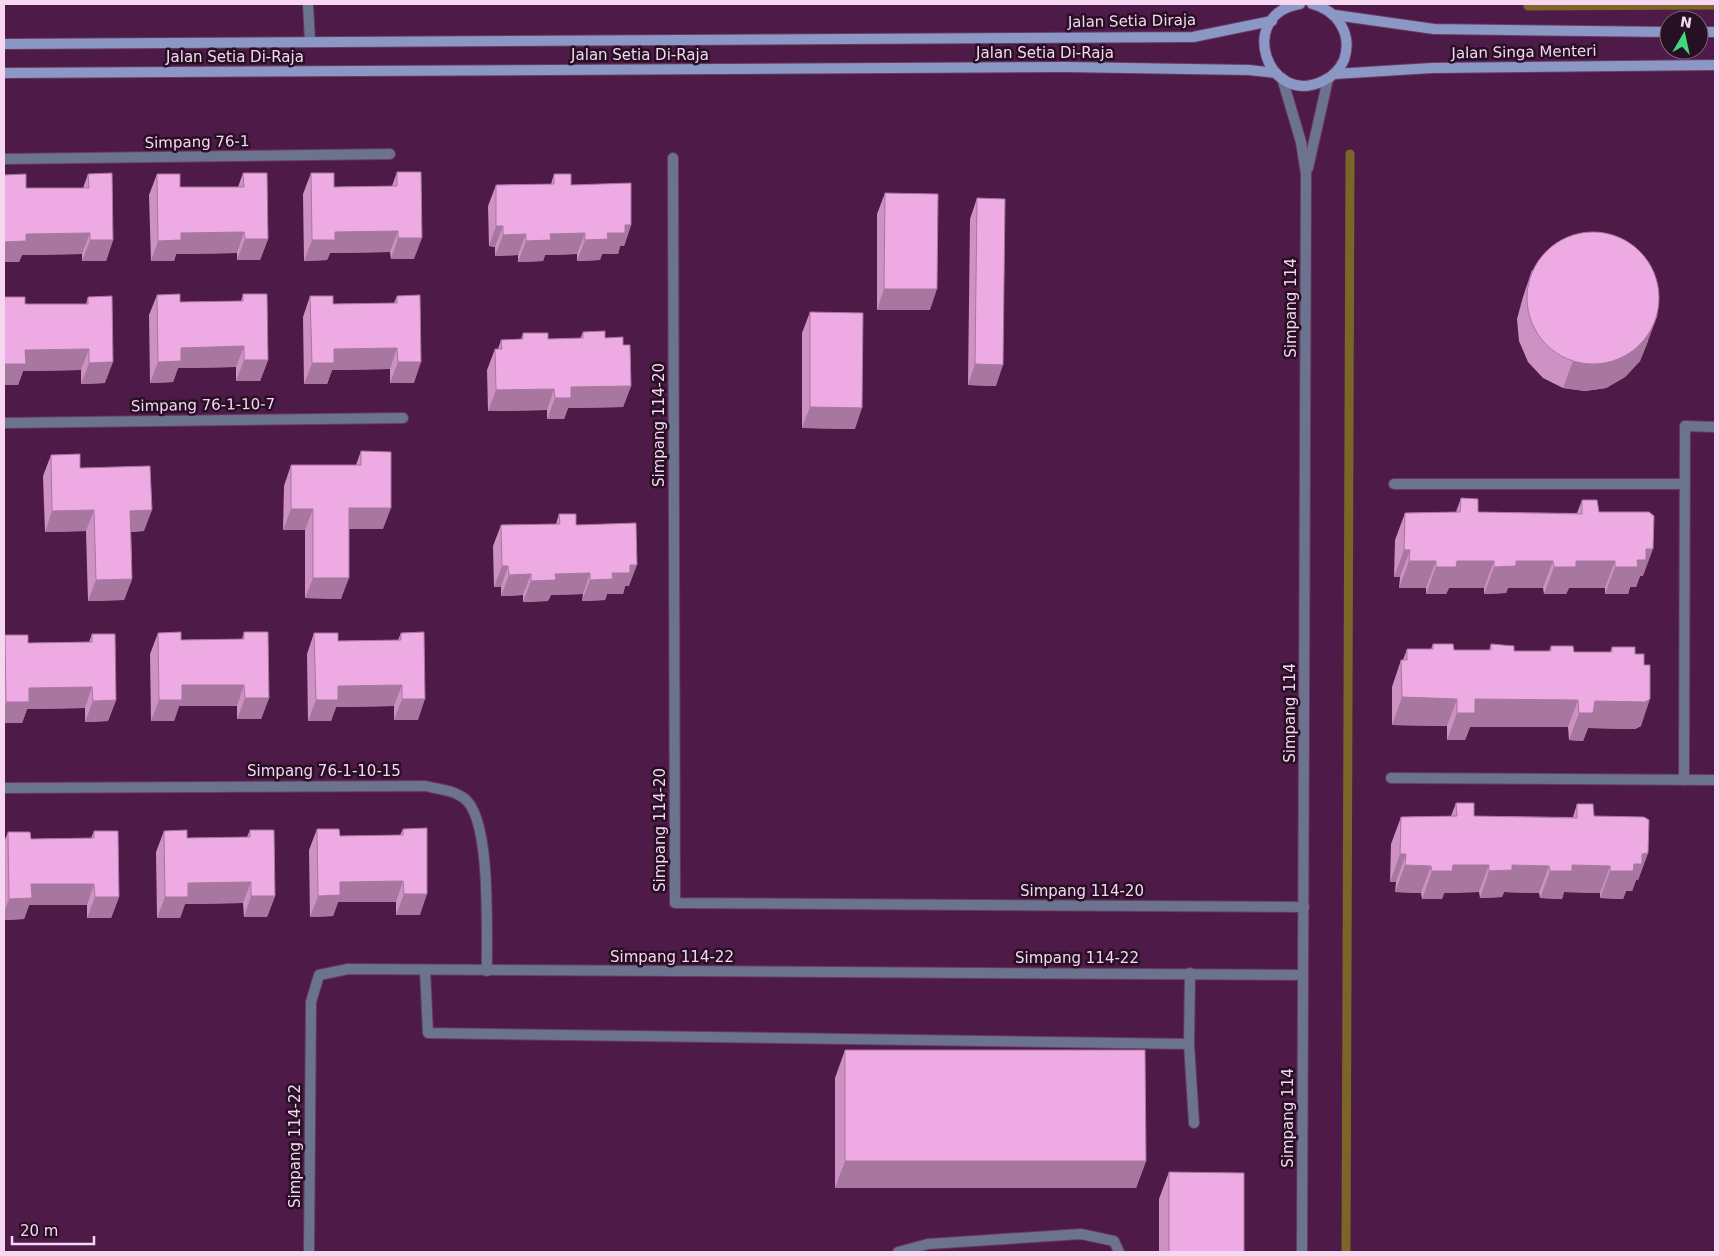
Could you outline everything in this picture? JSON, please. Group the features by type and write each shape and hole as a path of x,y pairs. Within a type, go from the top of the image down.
{"main road":[{"name":"Jalan Setia Diraja","path":"1021,38 1193,37 1274,18 1289,6 1300,4"},
{"path":"1318,5 1335,15 1344,28 1347,44 1344,60 1331,76"},
{"name":"Jalan Singa Menteri","path":"1335,15 1434,29 1659,32"},
{"path":"1274,18 1264,36 1264,52 1279,76"},
{"name":"Jalan Setia Di-Raja","path":"4,44 1021,38"},
{"name":"Jalan Singa Menteri","path":"1279,76 1305,86 1331,76 1432,68 1715,65"},
{"name":"Jalan Setia Di-Raja","path":"4,73 1066,67 1249,70 1279,76"}],"street":[{"path":"308,4 310,42"},
{"path":"1274,18 1278,4"},
{"name":"Simpang 114","path":"1279,76 1301,142 1306,174 1302,1252"},
{"name":"Simpang 114","path":"1306,174 1331,76"},
{"name":"Simpang 76-1","path":"4,159 390,154"},
{"name":"Simpang 114-20","path":"673,158 675,904 1304,908"},
{"name":"Simpang 76-1-10-7","path":"4,423 403,418"},
{"path":"1684,780 1685,426 1715,427"},
{"path":"1394,484 1685,484"},
{"path":"1392,778 1715,780"},
{"name":"Simpang 76-1-10-15","path":"4,788 425,786 449,791 466,800 478,821 484,844 487,971"},
{"name":"Simpang 114-22","path":"309,1252 311,1002 319,975 348,969 1303,975"},
{"path":"425,970 428,1032 1189,1044"},
{"path":"1190,973 1189,1044 1194,1123"},
{"path":"898,1252 928,1244 1081,1234 1114,1242 1119,1252"}],"building":[{"path":"397,172 421,172 422,238 398,238 398,231 335,232 335,240 312,240 311,173 334,173 334,187 397,186"},
{"path":"112,173 113,240 90,240 90,233 26,234 26,241 4,242 4,175 26,174 26,188 89,188 88,174"},
{"path":"243,173 267,173 268,239 245,239 244,232 181,233 181,240 158,241 157,174 180,174 180,187 244,187"},
{"path":"554,174 571,174 571,185 631,183 631,225 625,225 625,233 607,233 608,239 585,240 585,233 550,234 551,240 526,241 526,234 503,235 503,226 496,226 496,185 554,184"},
{"path":"885,193 938,194 937,289 884,289"},
{"path":"977,198 1005,199 1003,365 975,364"},
{"path":"1593,232 1606,233 1618,237 1640,251 1654,273 1658,285 1658,311 1654,323 1640,345 1618,359 1606,363 1593,364 1580,363 1568,359 1546,345 1532,323 1528,311 1527,298 1528,285 1532,273 1546,251 1568,237 1580,233"},
{"path":"180,294 180,302 243,301 243,294 267,294 268,360 244,360 244,346 181,348 181,361 158,362 157,295"},
{"path":"420,295 421,362 398,362 397,348 334,349 334,363 312,363 310,296 333,296 333,304 397,303 397,296"},
{"path":"112,296 113,362 89,363 89,349 25,350 26,364 4,364 4,297 25,297 25,304 88,304 88,297"},
{"path":"810,312 863,313 862,408 810,407"},
{"path":"605,331 605,338 623,337 623,345 630,345 631,386 571,387 571,398 555,398 554,389 496,390 495,349 502,349 501,340 523,339 523,333 548,333 548,339 583,338 583,332"},
{"path":"361,451 391,452 391,508 349,508 349,578 313,578 313,509 291,509 291,465 361,465"},
{"path":"80,454 80,468 150,466 152,510 130,511 132,579 96,580 94,510 52,511 51,455"},
{"path":"1461,498 1478,499 1478,512 1582,514 1582,500 1597,500 1599,512 1649,512 1654,516 1653,549 1646,549 1646,560 1637,560 1638,567 1615,567 1615,561 1576,561 1576,567 1554,567 1553,561 1516,561 1516,566 1494,567 1494,561 1457,561 1456,567 1436,567 1436,561 1409,561 1410,550 1404,550 1405,513 1460,512"},
{"path":"559,514 576,514 576,525 636,523 637,565 630,565 630,573 612,573 613,579 590,580 590,573 555,574 556,580 531,581 531,574 509,575 508,566 502,566 501,525 560,524"},
{"path":"181,632 181,640 244,639 244,632 268,632 269,698 245,698 244,685 182,685 182,700 159,700 158,633"},
{"path":"424,632 425,699 402,699 402,685 338,686 338,700 316,700 314,633 338,633 338,641 401,640 401,633"},
{"path":"92,634 115,634 116,700 93,701 92,687 29,688 29,702 6,702 5,635 28,635 28,643 92,642"},
{"path":"1433,644 1453,644 1454,650 1491,650 1491,644 1514,646 1514,651 1551,651 1551,646 1573,646 1574,652 1612,652 1612,647 1635,647 1635,654 1644,654 1644,665 1650,665 1650,699 1645,702 1595,701 1593,713 1579,713 1578,700 1475,699 1475,713 1457,713 1457,699 1402,697 1401,660 1407,660 1407,649 1433,649"},
{"path":"1456,803 1474,803 1474,816 1577,818 1577,804 1593,804 1594,816 1644,817 1649,820 1648,853 1642,854 1642,864 1634,864 1633,871 1610,871 1610,866 1572,865 1572,871 1550,871 1549,866 1512,865 1512,870 1489,871 1489,865 1453,865 1452,871 1432,871 1431,866 1405,865 1406,854 1400,854 1401,817 1457,816"},
{"path":"427,828 427,894 404,894 403,881 340,882 340,895 318,896 317,829 339,829 340,836 403,835 403,829"},
{"path":"187,830 187,838 250,837 250,830 274,830 275,896 251,896 251,882 188,883 188,897 165,897 164,831"},
{"path":"94,831 118,831 119,897 95,897 94,884 31,884 32,898 9,899 8,832 30,832 31,839 94,838"},
{"path":"845,1050 1145,1050 1146,1161 845,1161"},
{"path":"1169,1172 1244,1173 1244,1252 1169,1252"}],"waterway":[{"path":"1528,6 1715,5"},
{"path":"1346,1252 1350,154"}]}
